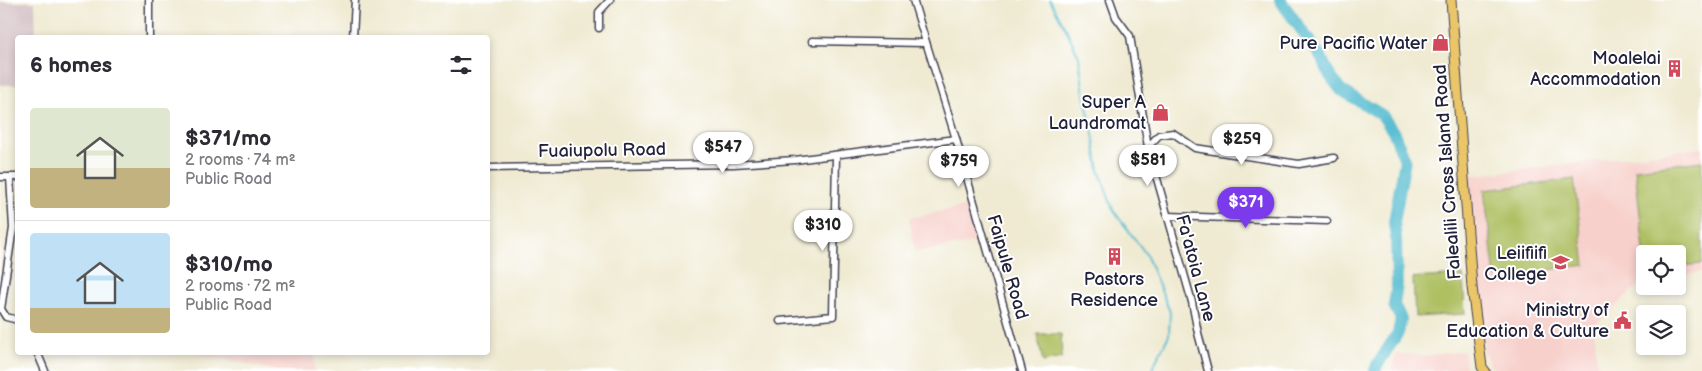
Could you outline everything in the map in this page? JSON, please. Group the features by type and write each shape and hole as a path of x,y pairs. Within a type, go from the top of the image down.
{"main road":[{"name":"Falealili Cross Island Road","path":"1451,0 1472,287 1482,367 1485,371"}],"street":[{"path":"149,0 149,35"},
{"path":"353,35 355,0"},
{"path":"599,28 600,12 610,0"},
{"name":"Faipule Road","path":"913,0 956,139 1022,371"},
{"name":"Fa'atoia Lane","path":"1110,0 1116,17 1130,36 1148,147 1192,302 1208,371"},
{"path":"812,41 926,43"},
{"path":"1148,147 1159,135 1173,133 1195,148 1233,154 1299,164 1334,158"},
{"name":"Fuaiupolu Road","path":"490,168 734,164 794,160 956,139"},
{"path":"780,321 833,316 836,155"},
{"path":"0,177 14,177 13,228 1,310 6,317 15,319"},
{"path":"1167,216 1327,221"},
{"path":"38,355 45,371"}],"shaded area":[{"path":"0,2 35,2 36,35 15,35 15,85 0,85"},
{"name":"Leiifiifi College","path":"1702,148 1702,272 1686,274 1686,245 1636,245 1636,287 1594,326 1598,371 1494,371 1483,351 1483,312 1469,176"},
{"path":"968,206 978,242 915,252 909,218"},
{"path":"1464,351 1466,371 1392,371 1395,354 1424,356"},
{"path":"204,355 315,355 314,371 280,371"}],"green space":[{"path":"1702,161 1702,264 1686,265 1686,245 1643,245 1635,169"},
{"path":"1574,179 1585,265 1495,277 1484,190"},
{"path":"1463,275 1465,314 1415,317 1413,278"},
{"path":"1037,334 1061,334 1062,358 1043,362"}],"waterway":[{"path":"1050,0 1079,57 1084,95 1099,170 1113,210 1146,254 1170,312 1169,335 1151,371"},
{"path":"1280,0 1321,57 1330,76 1341,90 1382,115 1394,133 1405,160 1394,222 1397,285 1394,305 1401,319 1398,333 1375,371"}],"place":[{"name":"Pure Pacific Water","path":"1441,43"},
{"name":"Moalelai Accommodation","path":"1675,68"},
{"name":"Super A Laundromat","path":"1160,112"},
{"name":"Pastors Residence","path":"1114,256"},
{"name":"Leiifiifi College","path":"1561,263"},
{"name":"Ministry of Education & Culture","path":"1623,320"}]}
